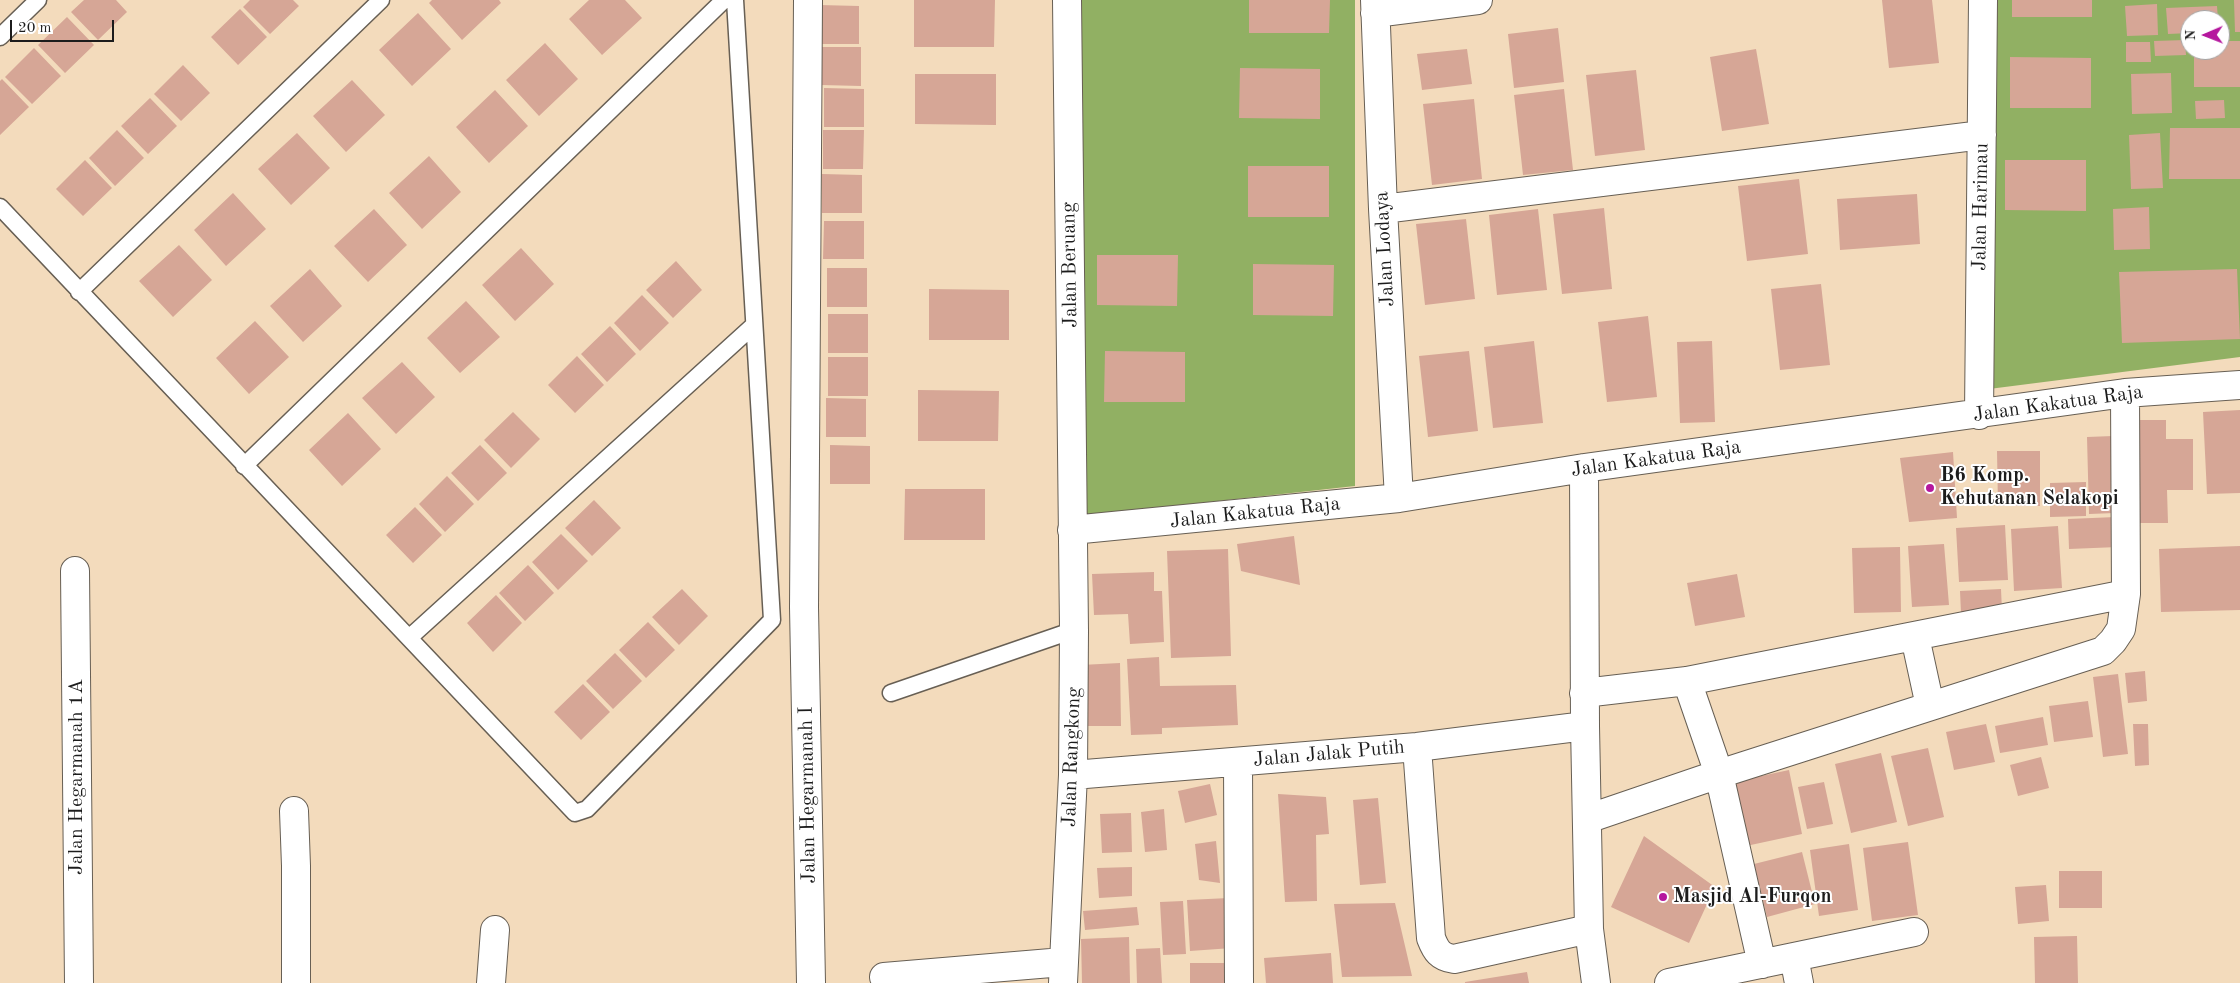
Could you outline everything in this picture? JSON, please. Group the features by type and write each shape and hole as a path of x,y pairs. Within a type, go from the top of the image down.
{"street":[{"name":"Jalan Hegarmanah I","path":"808,0 804,607 811,983"},
{"name":"Jalan Beruang","path":"1067,0 1072,530"},
{"path":"1375,7 1478,0"},
{"name":"Jalan Harimau","path":"1979,415 1983,0"},
{"name":"Jalan Lodaya","path":"1375,7 1383,209 1399,498"},
{"path":"1383,209 1982,135"},
{"name":"Jalan Kakatua Raja","path":"1072,530 1399,498 1584,468 1979,415 2125,393 2240,385"},
{"path":"1587,819 1719,774 2103,651 2114,641 2121,628 2126,594 2125,393"},
{"path":"1584,468 1584,693 1590,929 1596,983"},
{"name":"Jalan Rangkong","path":"1063,972 1073,775 1074,630 1072,530"},
{"name":"Jalan Hegarmanah 1A","path":"75,571 79,983"},
{"path":"1584,693 1686,680 1914,637 2126,594"},
{"path":"1914,637 1930,706"},
{"path":"1686,680 1719,774 1762,964"},
{"name":"Jalan Jalak Putih","path":"1073,775 1417,747 1585,726"},
{"path":"1417,747 1430,938 1436,950 1444,958 1454,959 1590,929"},
{"path":"1238,762 1239,983"},
{"path":"294,811 296,983"},
{"path":"491,983 495,930"},
{"path":"1669,983 1762,964 1796,970 1914,932"},
{"path":"884,977 1063,972"}],"lane":[{"path":"0,37 38,0"},
{"path":"79,292 380,0"},
{"path":"244,466 724,0"},
{"path":"0,207 575,813 588,809 772,620 735,0"},
{"path":"409,638 754,325"},
{"path":"892,693 1074,630"}],"green space":[{"path":"1067,0 1355,0 1355,486 1072,517"},
{"path":"1996,0 2240,0 2240,357 1989,389"}],"building":[{"path":"84,0 116,0 127,12 98,40 71,12"},
{"path":"250,0 293,0 299,6 270,34 243,7"},
{"path":"432,0 499,0 501,3 462,40 429,3"},
{"path":"589,0 625,0 642,18 602,55 569,19"},
{"path":"914,0 995,0 994,47 914,47"},
{"path":"1249,0 1330,0 1329,33 1249,33"},
{"path":"1882,0 1932,0 1939,63 1889,68"},
{"path":"2012,0 2092,0 2092,17 2012,17"},
{"path":"2234,0 2240,0 2240,32 2235,32"},
{"path":"2157,4 2158,35 2127,36 2125,6"},
{"path":"819,5 859,6 859,44 819,44"},
{"path":"2217,6 2217,10 2180,10 2180,33 2168,34 2166,8"},
{"path":"240,9 267,37 238,65 211,37"},
{"path":"418,13 451,49 412,86 379,50"},
{"path":"67,17 94,45 65,73 38,45"},
{"path":"1558,28 1564,82 1514,88 1508,34"},
{"path":"2180,40 2180,55 2155,56 2154,41"},
{"path":"2230,41 2240,41 2240,87 2194,87 2194,60 2230,60"},
{"path":"2126,42 2150,42 2151,62 2126,62"},
{"path":"545,43 578,79 539,116 506,80"},
{"path":"821,47 861,47 861,86 821,85"},
{"path":"34,48 61,76 32,104 5,77"},
{"path":"1467,49 1472,84 1422,90 1417,54"},
{"path":"1756,49 1769,124 1722,131 1710,57"},
{"path":"2010,57 2091,58 2091,108 2010,108"},
{"path":"183,65 210,93 181,121 154,94"},
{"path":"1240,68 1320,69 1320,119 1239,118"},
{"path":"1636,70 1645,150 1595,156 1586,75"},
{"path":"2171,73 2172,113 2132,114 2131,74"},
{"path":"915,74 996,74 996,125 915,124"},
{"path":"2,79 29,107 0,135 0,81"},
{"path":"352,80 385,115 346,152 313,116"},
{"path":"824,88 864,89 864,127 824,127"},
{"path":"1564,89 1573,170 1523,175 1514,95"},
{"path":"495,90 528,126 489,163 456,127"},
{"path":"150,98 177,126 148,154 121,126"},
{"path":"1474,99 1482,179 1432,185 1423,104"},
{"path":"2224,100 2225,118 2196,119 2195,101"},
{"path":"2170,128 2240,128 2240,179 2169,179"},
{"path":"117,130 144,158 115,186 89,158"},
{"path":"823,130 864,130 863,169 823,169"},
{"path":"297,133 330,168 291,205 258,169"},
{"path":"2160,133 2163,188 2131,189 2129,135"},
{"path":"429,156 461,192 422,229 389,193"},
{"path":"85,160 112,188 83,216 56,189"},
{"path":"2005,160 2086,160 2086,211 2005,210"},
{"path":"1248,166 1329,166 1329,217 1248,217"},
{"path":"822,174 862,175 862,213 822,213"},
{"path":"1799,179 1808,254 1747,261 1738,186"},
{"path":"233,193 266,229 226,266 194,230"},
{"path":"1917,194 1920,244 1840,250 1837,199"},
{"path":"2149,207 2150,249 2114,250 2113,209"},
{"path":"1604,208 1612,289 1562,294 1553,214"},
{"path":"374,209 407,245 368,282 334,246"},
{"path":"1538,209 1547,290 1497,295 1489,215"},
{"path":"1466,219 1475,299 1425,305 1416,224"},
{"path":"824,221 864,221 864,259 823,259"},
{"path":"179,245 212,280 173,317 139,281"},
{"path":"521,248 554,284 515,321 482,285"},
{"path":"1097,255 1178,255 1177,306 1097,305"},
{"path":"676,261 702,290 673,318 646,290"},
{"path":"1253,264 1334,265 1333,316 1253,315"},
{"path":"827,268 867,268 867,307 827,307"},
{"path":"310,269 342,306 303,342 270,306"},
{"path":"2237,269 2240,339 2122,343 2119,272"},
{"path":"1821,284 1830,365 1780,370 1771,289"},
{"path":"929,289 1009,290 1009,340 929,340"},
{"path":"642,295 669,323 640,351 614,323"},
{"path":"466,301 500,337 460,373 427,338"},
{"path":"828,314 868,314 868,353 828,353"},
{"path":"1648,316 1657,397 1607,402 1598,322"},
{"path":"255,321 289,357 249,394 216,358"},
{"path":"610,326 636,354 607,382 581,354"},
{"path":"1534,341 1543,423 1493,428 1484,347"},
{"path":"1712,341 1715,422 1680,423 1677,342"},
{"path":"1105,351 1185,352 1185,402 1104,402"},
{"path":"1469,351 1478,431 1428,437 1419,356"},
{"path":"577,356 604,385 575,413 548,385"},
{"path":"828,357 868,357 868,396 828,396"},
{"path":"402,362 435,397 396,434 362,398"},
{"path":"918,390 999,391 998,441 918,441"},
{"path":"826,398 866,399 866,437 826,437"},
{"path":"2240,410 2240,493 2207,494 2203,412"},
{"path":"513,412 540,439 511,468 484,440"},
{"path":"348,413 381,449 342,486 309,450"},
{"path":"2136,420 2166,420 2166,439 2193,439 2193,490 2167,490 2168,523 2137,523"},
{"path":"2113,436 2115,513 2089,514 2087,437"},
{"path":"480,445 507,473 478,501 451,473"},
{"path":"830,445 870,446 870,484 830,484"},
{"path":"1997,451 2040,451 2040,506 1998,506"},
{"name":"B6 Komp. Kehutanan Selakopi","path":"1953,452 1957,518 1909,522 1900,458"},
{"path":"447,476 474,504 445,532 419,504"},
{"path":"2086,482 2086,516 2050,517 2050,483"},
{"path":"905,489 985,489 985,540 904,540"},
{"path":"594,500 621,528 592,556 565,528"},
{"path":"415,507 442,535 413,563 386,535"},
{"path":"2116,517 2118,547 2069,549 2068,519"},
{"path":"2005,525 2008,580 1959,582 1956,528"},
{"path":"2058,526 2062,588 2014,591 2011,529"},
{"path":"561,534 588,561 558,590 532,562"},
{"path":"1294,536 1300,585 1241,571 1237,544"},
{"path":"1944,544 1949,605 1912,607 1908,546"},
{"path":"2240,546 2240,610 2161,612 2159,549"},
{"path":"1900,547 1901,612 1854,613 1852,548"},
{"path":"1228,549 1231,656 1171,658 1167,551"},
{"path":"528,565 554,593 525,621 499,593"},
{"path":"1154,572 1154,591 1162,591 1164,642 1130,644 1128,614 1094,615 1092,574"},
{"path":"1737,574 1745,617 1695,626 1687,583"},
{"path":"682,589 708,616 679,645 652,617"},
{"path":"2001,589 2002,611 1961,613 1960,591"},
{"path":"496,595 522,623 493,652 467,623"},
{"path":"648,622 675,650 646,678 619,650"},
{"path":"615,653 642,681 613,709 586,681"},
{"path":"1159,657 1160,686 1236,685 1238,725 1162,728 1162,734 1131,735 1127,659"},
{"path":"1120,663 1121,726 1081,726 1081,665"},
{"path":"2145,671 2147,701 2128,703 2125,673"},
{"path":"2118,674 2128,754 2103,757 2093,677"},
{"path":"583,684 610,712 581,740 554,712"},
{"path":"2088,701 2093,737 2054,742 2049,706"},
{"path":"2043,717 2048,745 2000,753 1995,726"},
{"path":"1986,724 1995,762 1954,770 1946,732"},
{"path":"2133,724 2148,724 2149,765 2135,766"},
{"path":"1928,748 1944,817 1908,826 1891,756"},
{"path":"1881,753 1897,822 1851,833 1835,764"},
{"path":"2041,757 2049,788 2018,796 2010,765"},
{"path":"1789,770 1802,834 1746,846 1733,782"},
{"path":"1824,782 1833,824 1807,829 1798,787"},
{"path":"1210,784 1217,815 1185,823 1178,791"},
{"path":"1278,794 1326,797 1329,834 1316,835 1317,901 1285,902"},
{"path":"1378,798 1386,883 1360,885 1353,800"},
{"path":"1164,809 1167,850 1145,852 1141,812"},
{"path":"1131,813 1132,852 1102,853 1100,814"},
{"name":"Masjid Al-Furqon","path":"1644,836 1715,887 1689,943 1611,907"},
{"path":"1216,841 1220,883 1199,880 1195,844"},
{"path":"1908,842 1918,915 1872,921 1863,848"},
{"path":"1849,844 1858,910 1819,916 1810,850"},
{"path":"1802,852 1815,904 1767,917 1754,864"},
{"path":"1132,867 1132,896 1099,898 1097,868"},
{"path":"2059,871 2102,871 2102,908 2059,908"},
{"path":"2046,885 2049,921 2018,924 2015,887"},
{"path":"1229,898 1232,948 1190,951 1187,900"},
{"path":"1183,901 1186,954 1163,955 1160,902"},
{"path":"1395,903 1412,976 1342,977 1334,904"},
{"path":"1137,907 1139,925 1085,930 1083,911"},
{"path":"2077,936 2078,983 2035,983 2034,937"},
{"path":"1129,937 1130,983 1082,983 1081,939"},
{"path":"1160,948 1162,983 1137,983 1136,949"},
{"path":"1331,953 1333,983 1266,983 1264,958"},
{"path":"1190,963 1231,963 1231,983 1190,983"},
{"path":"1527,972 1529,983 1465,983 1465,982"}],"place":[{"name":"B6 Komp. Kehutanan Selakopi","path":"1930,488"},
{"name":"Masjid Al-Furqon","path":"1663,897"}]}
